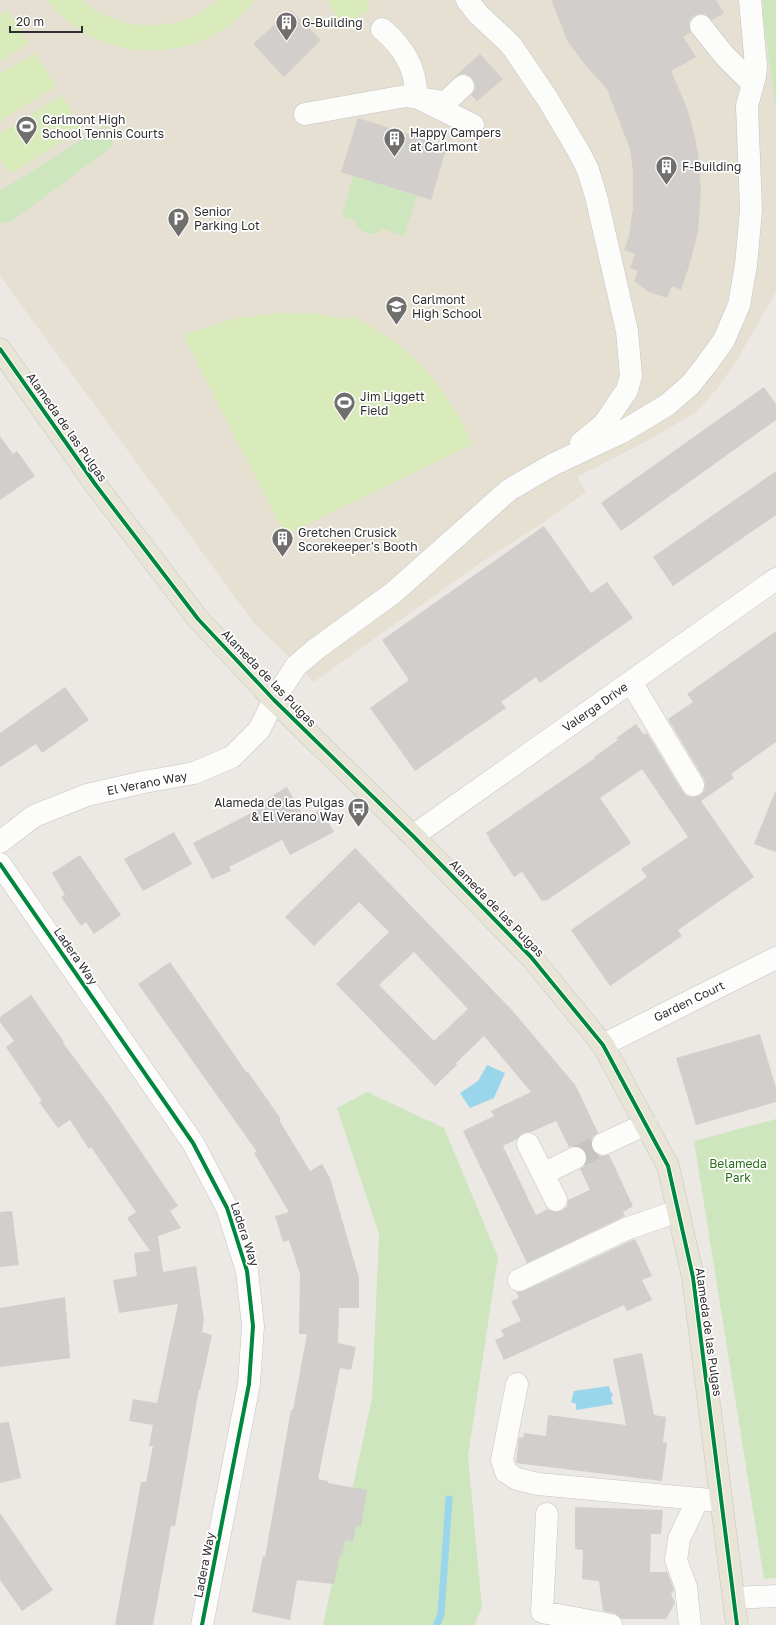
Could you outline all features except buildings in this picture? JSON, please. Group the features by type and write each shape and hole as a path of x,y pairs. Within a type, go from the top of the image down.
{"main road":[{"name":"Alameda de las Pulgas","path":"0,349 95,484 198,619 274,700 413,836 531,957 603,1045 668,1166 693,1278 737,1625"}],"street":[{"path":"467,0 478,14 520,57 582,156 596,196 627,331 631,366 628,390 604,424 552,465"},
{"path":"552,465 618,434 674,400 706,365 730,327 742,294 750,229 751,194 746,123 748,99 756,66 750,0"},
{"path":"701,26 730,62 752,83"},
{"path":"382,29 402,50 411,66 416,96"},
{"path":"305,114 404,96 416,96 443,102 463,86"},
{"path":"416,96 473,125"},
{"name":"El Verano Way","path":"0,842 34,816 87,795 144,782 194,773 232,757 259,730 274,700 296,666 316,649 393,593 509,490 552,465"},
{"name":"Valerga Drive","path":"413,836 776,578"},
{"path":"631,682 693,785"},
{"name":"Ladera Way","path":"0,864 193,1143 227,1208 247,1271 252,1326 249,1384 202,1625"},
{"name":"Garden Court","path":"603,1045 776,958"},
{"path":"603,1144 646,1124"},
{"path":"528,1144 556,1200"},
{"path":"543,1174 575,1158"},
{"path":"519,1280 626,1229 678,1211"},
{"path":"517,1384 502,1460 506,1472 517,1479 538,1484 721,1501"},
{"path":"690,1625 686,1587 676,1560 679,1539 698,1499"},
{"path":"547,1514 542,1612 611,1625"},
{"path":"734,1598 776,1596"}],"shaded area":[{"name":"Carlmont High School","path":"0,0 763,0 763,17 776,110 776,292 737,360 717,389 695,413 647,441 577,477 586,492 541,524 477,565 314,682 254,623 0,276"}],"green space":[{"path":"47,0 82,0 94,10 109,17 125,23 146,26 175,23 191,18 220,0 255,0 234,22 208,38 186,46 164,50 142,50 121,47 100,40 81,30 63,17"},
{"path":"327,0 365,0 371,9 344,27"},
{"path":"763,0 776,0 776,110 763,17"},
{"path":"8,10 29,43 0,62 0,15"},
{"name":"Carlmont High School Tennis Courts","path":"35,53 56,87 0,121 0,74"},
{"name":"Carlmont High School Tennis Courts","path":"62,95 82,129 10,174 0,159 0,134"},
{"path":"107,124 113,146 12,221 0,223 0,191"},
{"path":"353,176 417,196 404,236 382,229 374,234 366,233 359,228 354,220 342,216"},
{"name":"Jim Liggett Field","path":"280,313 317,314 350,320 349,315 387,337 418,362 436,383 453,407 473,444 285,535 183,335 233,319"},
{"path":"367,1092 444,1128 498,1257 468,1456 482,1608 474,1625 323,1625 372,1398 379,1234 337,1108"},
{"name":"Belameda Park","path":"776,1119 776,1578 764,1579 694,1141"}],"water":[{"path":"487,1065 505,1073 494,1098 470,1108 460,1093 478,1081"},
{"path":"609,1386 610,1391 613,1394 611,1398 613,1404 576,1410 576,1404 571,1402 574,1391"}],"waterway":[{"path":"437,1625 441,1614 449,1499"}],"tunnel":[{"path":"575,1158 603,1144"}],"cycle path":[{"path":"0,349 95,484 198,619 274,700 413,836 531,957 603,1045 668,1166 693,1277 737,1625"},
{"path":"0,864 193,1143 227,1208 247,1271 253,1326 249,1384 202,1625"}],"place":[{"name":"G-Building","path":"287,42"},
{"name":"Carlmont High School Tennis Courts","path":"27,146"},
{"name":"Happy Campers at Carlmont","path":"394,158"},
{"name":"F-Building","path":"667,186"},
{"name":"Senior Parking Lot","path":"178,238"},
{"name":"Carlmont High School","path":"396,326"},
{"name":"Jim Liggett Field","path":"345,422"},
{"name":"Gretchen Crusick Scorekeeper's Booth","path":"282,558"},
{"name":"Alameda de las Pulgas & El Verano Way","path":"359,828"}]}
